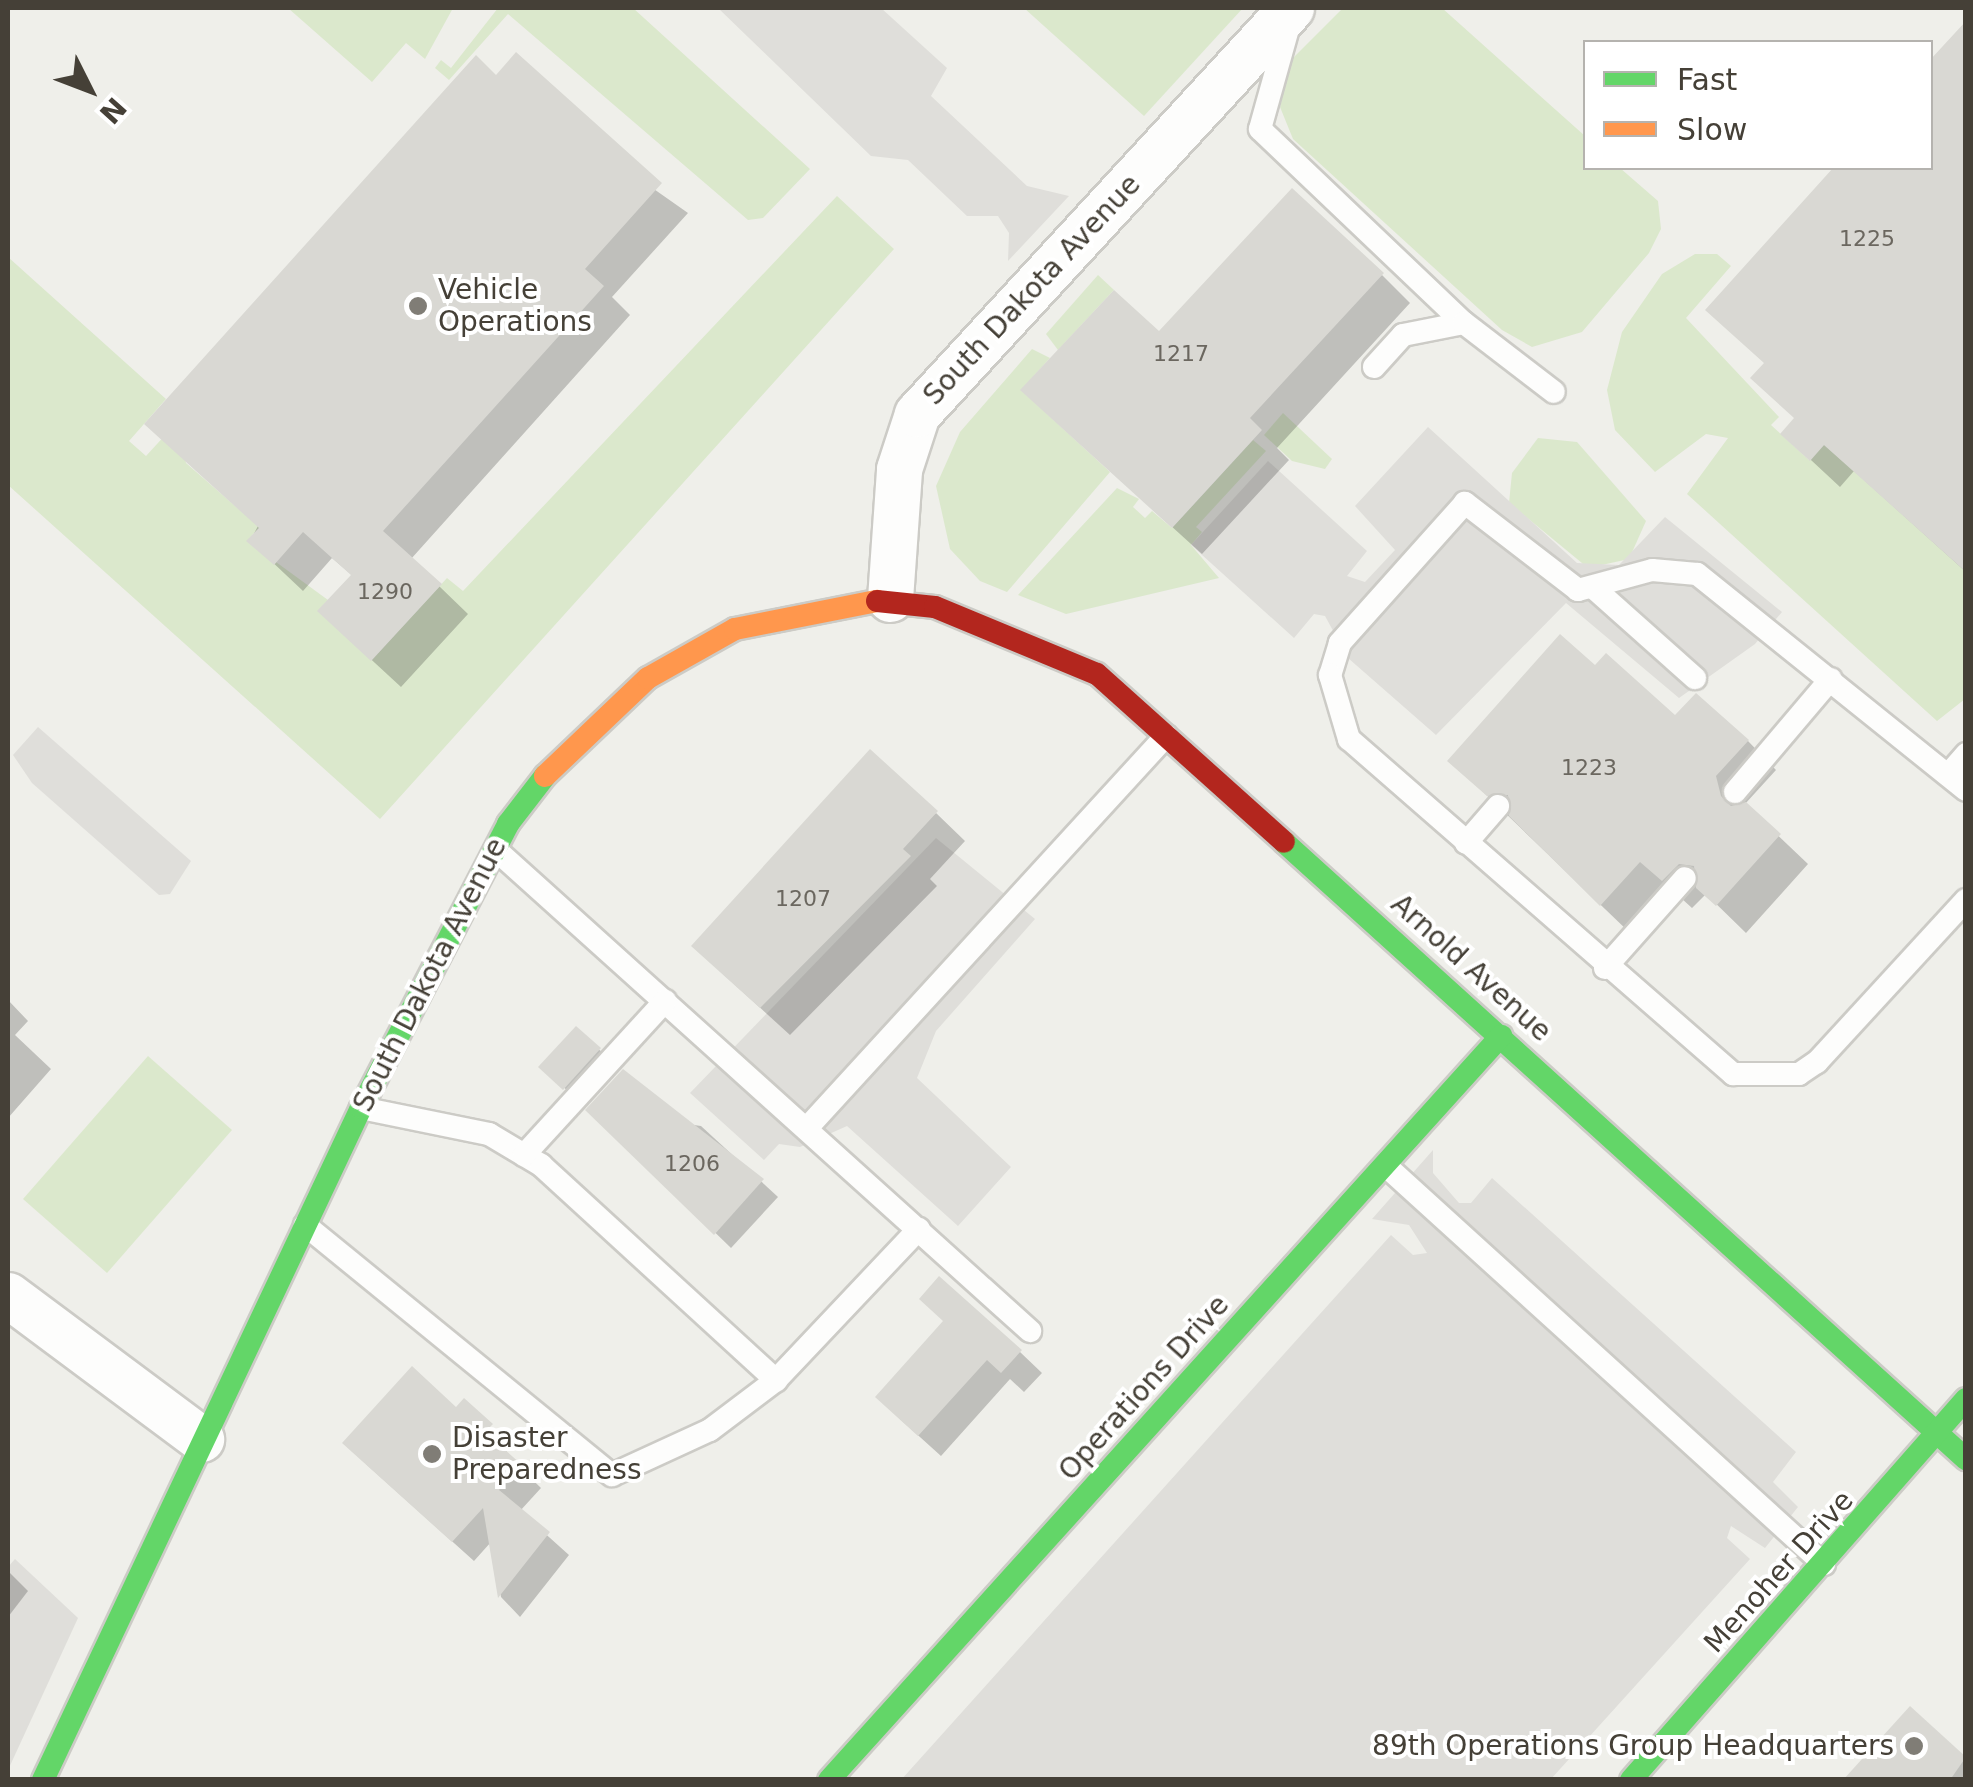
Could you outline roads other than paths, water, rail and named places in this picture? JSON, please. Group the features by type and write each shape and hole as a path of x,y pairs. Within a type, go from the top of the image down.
{"street":[{"name":"South Dakota Avenue","path":"43,1780 360,1108 494,848 558,758 648,678 776,615 890,599 899,469 918,414 1292,8"},
{"name":"Arnold Avenue","path":"890,599 989,622 1064,653 1168,733 1966,1460"},
{"name":"Operations Drive","path":"829,1780 1502,1036"},
{"path":"8,1295 201,1439"},
{"name":"Menoher Drive","path":"1631,1780 1966,1399"}],"lane":[{"path":"1292,8 1260,129 1464,323 1554,392"},
{"path":"1374,367 1404,335 1464,323"},
{"path":"1966,754 1957,783 1697,574 1652,570 1595,589 1578,590 1530,560 1466,502 1340,644 1332,697 1350,739 1720,1068 1758,1078 1799,1074 1966,900"},
{"path":"1595,589 1695,678"},
{"path":"1735,792 1831,679"},
{"path":"807,1128 1168,733"},
{"path":"1466,843 1498,806"},
{"path":"494,848 1030,1331"},
{"path":"1605,968 1685,878"},
{"path":"524,1154 664,1001"},
{"path":"360,1108 489,1134 524,1154 776,1380"},
{"path":"1386,1166 1824,1564"},
{"path":"305,1225 612,1475 710,1430 776,1380 919,1229"}],"place":[{"name":"Vehicle Operations","path":"418,306"},
{"name":"Disaster Preparedness","path":"432,1454"},
{"name":"89th Operations Group Headquarters","path":"1914,1746"}]}
